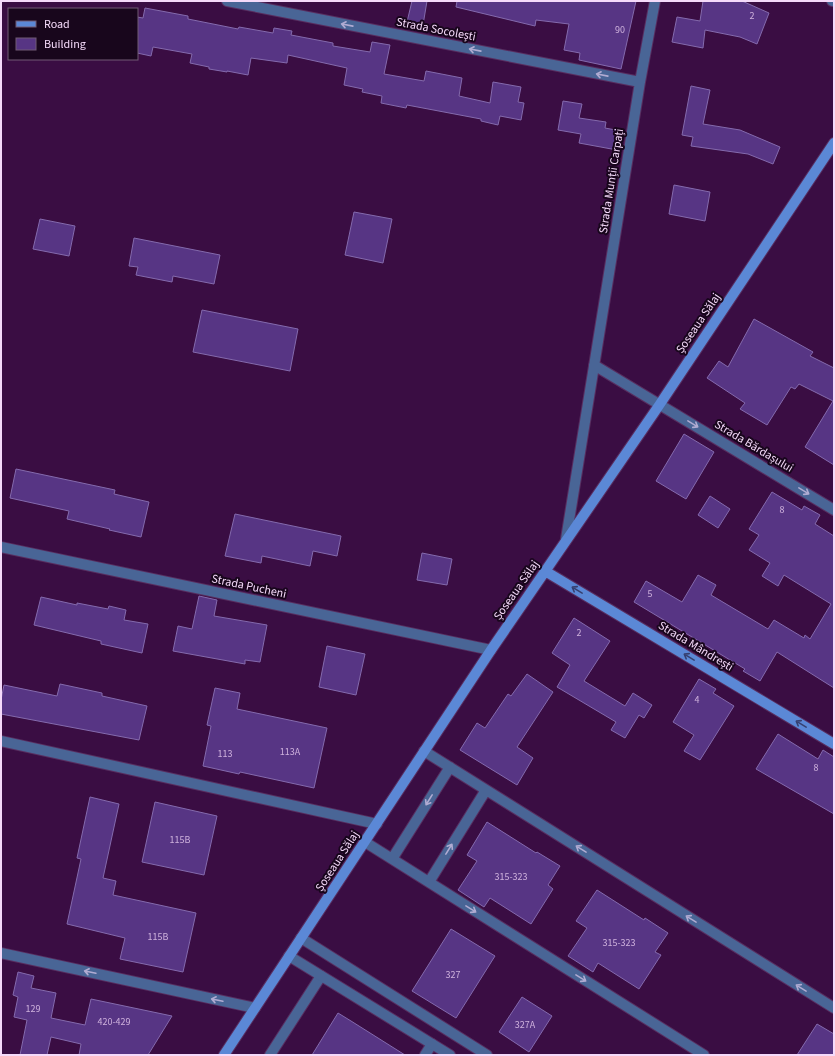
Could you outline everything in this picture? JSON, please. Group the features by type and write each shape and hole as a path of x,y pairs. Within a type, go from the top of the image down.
{"street":[{"name":"Strada Socolești","path":"227,1 640,82"},
{"name":"Strada Munții Carpați","path":"566,540 640,82 655,1"},
{"name":"Șoseaua Sălaj","path":"224,1055 491,650 660,404 834,143"},
{"path":"594,365 660,404"},
{"name":"Strada Bărdașului","path":"660,404 834,510"},
{"name":"Strada Pucheni","path":"1,547 491,650"},
{"name":"Strada Mândrești","path":"545,571 834,744"},
{"path":"1,741 377,824"},
{"path":"424,751 834,1008"},
{"path":"392,859 450,767"},
{"path":"429,882 486,790"},
{"path":"365,842 704,1055"},
{"path":"301,938 487,1055"},
{"path":"1,953 255,1008"},
{"path":"289,956 450,1055"},
{"path":"270,1055 320,976"},
{"path":"425,1055 432,1044"}],"building":[{"path":"412,1 427,1 423,25 407,22"},
{"path":"457,1 636,1 621,69 579,60 580,53 564,50 569,24 536,20 535,26 456,7"},
{"path":"703,1 742,1 769,13 757,44 740,37 705,30 703,48 672,42 677,17 700,21"},
{"path":"145,8 188,16 188,19 238,29 239,27 273,33 274,28 292,31 291,35 333,43 333,46 370,52 372,42 390,45 384,74 424,81 426,71 462,78 459,96 490,103 493,82 521,87 518,102 524,103 521,120 500,116 498,125 481,121 481,119 407,105 406,108 381,103 382,96 362,92 363,89 344,85 347,68 288,55 287,63 251,58 248,75 209,69 209,67 190,63 192,54 153,47 151,56 138,53 138,17 143,18"},
{"path":"691,86 710,90 703,124 740,130 780,147 773,164 748,154 691,146 693,137 682,135"},
{"path":"563,101 582,104 579,118 606,122 605,128 621,131 617,150 579,143 581,134 558,130"},
{"path":"674,185 710,192 705,221 669,214"},
{"path":"354,212 392,219 383,263 345,255"},
{"path":"40,219 75,226 69,256 33,249"},
{"path":"134,238 220,255 214,284 173,276 172,282 136,275 138,267 129,266"},
{"path":"202,310 298,329 290,371 193,352"},
{"path":"754,319 813,352 810,356 834,368 834,465 805,447 833,401 799,384 795,389 791,387 767,425 740,409 745,403 707,378 719,361 728,367"},
{"path":"684,434 714,452 686,499 656,481"},
{"path":"16,469 115,490 114,494 149,502 141,537 67,519 69,511 10,498"},
{"path":"772,492 802,510 804,506 820,515 815,524 834,536 834,688 777,652 760,681 743,671 745,669 634,602 646,581 682,602 698,575 716,585 711,595 768,629 774,620 804,638 805,635 810,639 831,604 784,575 778,586 762,576 770,563 749,550 759,535 749,529"},
{"path":"710,496 730,509 718,528 698,515"},
{"path":"235,514 341,536 337,556 313,551 310,566 262,556 261,563 225,556"},
{"path":"422,553 452,559 447,585 417,580"},
{"path":"199,596 217,600 214,616 267,625 260,662 245,660 245,664 173,651 178,626 192,629"},
{"path":"41,597 77,605 77,603 108,609 109,606 126,610 124,620 148,624 142,653 101,644 101,641 34,625"},
{"path":"574,618 610,641 584,681 625,706 633,693 652,705 644,718 639,715 625,738 611,730 616,722 557,687 570,665 552,653"},
{"path":"327,646 365,654 356,695 319,687"},
{"path":"527,674 553,692 517,747 533,758 517,785 460,750 477,723 485,728 508,694 511,696"},
{"path":"699,679 716,689 713,693 734,706 700,760 684,751 694,735 673,722"},
{"path":"60,684 102,693 102,696 147,706 139,740 1,714 1,700 4,685 57,696"},
{"path":"215,688 240,693 237,709 327,728 314,788 240,772 239,774 203,766 211,726 207,725"},
{"path":"778,734 818,759 823,750 834,757 834,814 756,769"},
{"path":"90,797 119,804 103,878 116,881 113,895 196,913 183,972 120,959 125,938 67,924 81,859 77,858"},
{"path":"155,802 217,816 204,875 142,862"},
{"path":"487,822 536,853 537,852 560,866 548,885 553,889 531,924 490,898 484,907 458,890 477,861 467,855"},
{"path":"597,890 644,920 645,918 668,933 655,952 661,955 639,989 598,963 593,972 568,956 587,928 576,921"},
{"path":"451,929 495,956 456,1018 412,991"},
{"path":"18,972 34,976 31,988 56,993 51,1018 85,1025 91,999 172,1016 148,1055 79,1055 81,1044 51,1037 47,1055 20,1055 27,1020 14,1017 18,997 13,995"},
{"path":"522,997 552,1016 529,1052 499,1032"},
{"path":"338,1013 351,1021 405,1055 312,1055"},
{"path":"817,1024 834,1034 834,1055 797,1055"}]}
